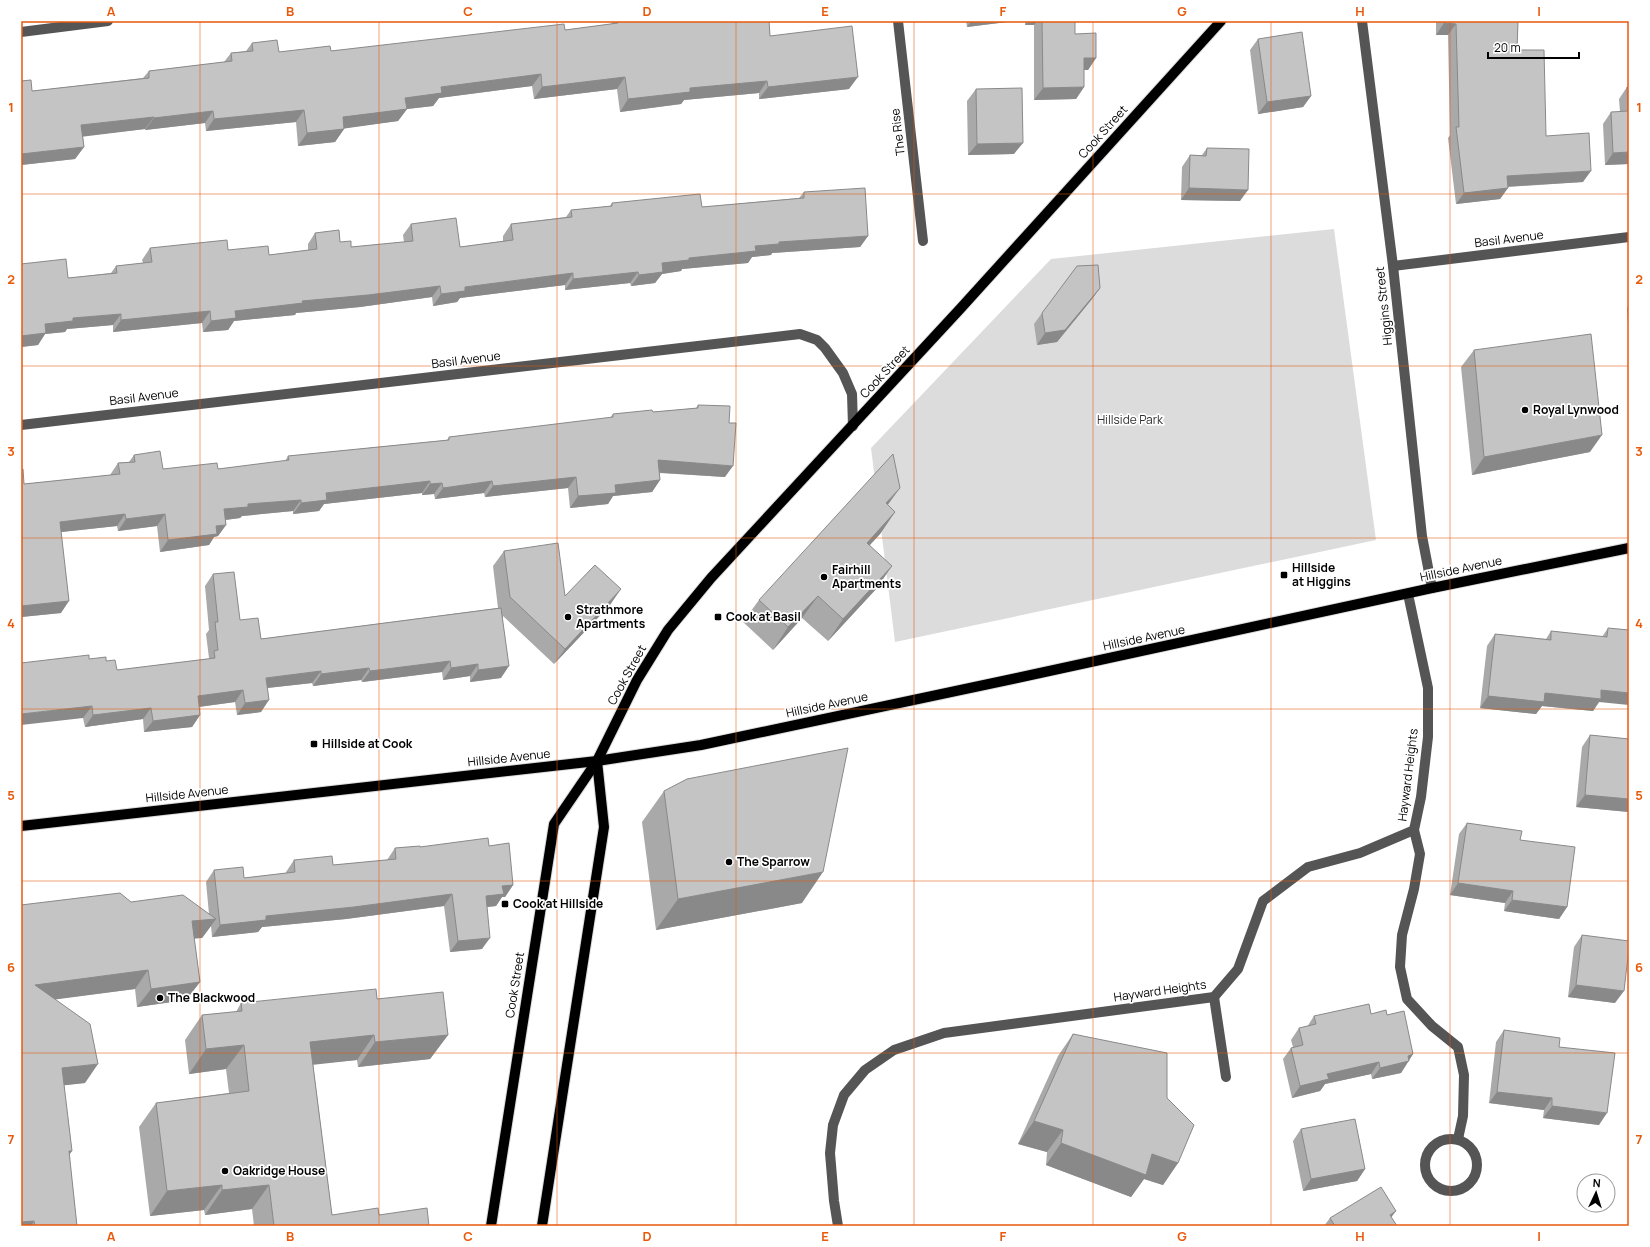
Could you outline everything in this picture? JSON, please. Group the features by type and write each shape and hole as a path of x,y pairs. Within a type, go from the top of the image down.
{"main road":[{"name":"Cook Street","path":"491,1226 554,824 597,761 637,680 668,630 711,578 853,426 1221,21"},
{"name":"Hillside Avenue","path":"21,826 597,761 701,745 1432,588 1629,548"},
{"path":"542,1226 604,827 597,761"}],"street":[{"path":"21,32 108,21"},
{"name":"The Rise","path":"898,21 923,241"},
{"name":"Higgins Street","path":"1362,21 1393,266 1422,536 1432,588"},
{"name":"Basil Avenue","path":"1393,266 1629,237"},
{"name":"Basil Avenue","path":"21,424 800,334 816,340 825,348 843,373 852,394 853,426"},
{"name":"Hayward Heights","path":"838,1226 834,1202 830,1153 834,1125 844,1095 865,1070 894,1050 944,1033 1214,997 1238,969 1263,901 1308,867 1360,853 1414,830 1421,797 1428,737 1428,688 1408,594"},
{"path":"1414,830 1420,854 1414,889 1402,935 1400,967 1407,999 1432,1026 1458,1047 1464,1075 1463,1116 1458,1139"},
{"path":"1214,997 1226,1077"},
{"path":"1444,1139 1458,1139 1470,1146 1477,1158 1477,1172 1470,1184 1458,1192 1444,1192 1432,1185 1425,1173 1425,1159 1432,1147 1444,1139"}],"green space":[{"name":"Hillside Park","path":"1334,229 1376,540 895,642 871,448 1051,259"}],"building":[{"path":"618,21 769,21 770,36 852,26 858,77 768,87 767,81 690,88 690,92 628,99 625,77 542,87 541,74 441,87 442,93 405,98 407,109 343,117 344,129 307,133 304,110 214,119 213,111 81,125 84,147 21,154 21,81 31,80 32,91 149,78 149,71 232,61 231,53 253,51 252,43 277,40 279,52 330,46 331,51 564,24 565,30 618,23"},
{"path":"1042,21 1075,21 1075,34 1096,33 1096,58 1084,58 1084,87 1043,88"},
{"path":"1444,21 1518,21 1517,50 1544,50 1546,136 1589,133 1591,171 1507,176 1508,188 1464,193 1456,127 1459,127 1456,24 1444,23"},
{"path":"1302,32 1311,96 1267,102 1258,39"},
{"path":"1627,87 1629,87 1629,152 1613,153 1611,112 1628,111"},
{"path":"1022,88 1023,143 977,144 976,89"},
{"path":"1207,148 1249,149 1248,190 1189,188 1190,155 1206,156"},
{"path":"865,188 868,236 779,242 779,244 755,246 756,251 689,258 689,260 662,263 663,272 639,275 638,272 573,279 573,273 465,287 465,291 441,294 440,286 302,301 303,303 235,311 236,318 211,321 210,311 121,320 121,314 73,318 73,321 45,324 46,333 21,336 21,264 66,259 68,278 117,273 116,266 152,262 150,248 227,240 228,250 268,246 269,255 317,249 315,233 339,230 340,242 351,241 351,247 413,241 411,224 456,218 460,247 513,240 511,224 572,217 571,210 612,206 612,203 700,194 702,207 804,198 804,192"},
{"path":"1098,265 1100,288 1065,330 1045,333 1042,313 1077,266"},
{"name":"Royal Lynwood","path":"1591,334 1602,435 1484,457 1474,350"},
{"path":"698,405 730,406 729,423 736,423 733,466 658,460 660,480 615,485 616,493 578,496 576,477 493,486 492,481 443,488 442,483 430,484 430,481 326,493 327,500 301,503 301,500 248,504 248,507 224,509 226,525 216,526 217,534 168,540 165,514 126,519 125,514 60,522 69,601 21,606 21,469 23,469 24,484 120,474 118,463 135,462 134,455 160,451 163,469 217,463 218,469 289,460 288,456 449,440 449,437 613,417 613,414 652,410 653,412 698,408"},
{"name":"Fairhill Apartments","path":"893,454 900,488 886,503 895,512 867,543 892,566 843,619 818,596 788,627 759,600"},
{"path":"558,543 565,596 595,565 621,589 565,649 510,597 504,551"},
{"path":"234,572 240,620 258,618 261,639 501,608 509,666 478,670 478,664 451,668 450,661 370,671 369,668 321,674 321,671 266,678 269,700 245,703 243,690 198,696 200,715 153,721 151,708 93,715 92,706 21,714 21,663 89,655 89,659 106,657 106,661 115,660 117,670 215,658 214,651 218,650 215,622 218,622 213,574"},
{"path":"1608,628 1629,630 1629,693 1601,690 1601,699 1545,693 1544,702 1488,696 1495,634 1551,640 1551,631 1607,637"},
{"path":"1590,735 1629,739 1629,799 1585,795"},
{"name":"The Sparrow","path":"848,748 823,872 678,899 664,791 687,779"},
{"path":"1467,823 1522,831 1520,840 1575,847 1567,907 1512,900 1513,891 1458,883"},
{"path":"488,838 489,846 509,843 513,885 502,886 504,894 486,896 490,938 458,941 452,894 354,907 266,916 266,920 220,925 214,870 243,867 244,878 295,872 294,860 332,856 333,865 396,859 395,848 420,847"},
{"path":"120,893 131,902 183,895 216,919 192,921 200,982 151,989 148,970 35,985 90,1024 98,1064 62,1068 72,1151 69,1151 77,1226 35,1226 34,1221 21,1222 21,905"},
{"path":"1582,935 1629,941 1624,991 1576,985"},
{"path":"376,989 377,999 443,992 448,1035 375,1042 374,1035 310,1042 332,1215 378,1208 379,1215 427,1208 429,1226 274,1226 269,1185 222,1190 222,1185 167,1191 156,1103 249,1091 244,1045 206,1049 202,1015 242,1011 241,1003"},
{"path":"1369,1004 1371,1014 1386,1010 1387,1015 1404,1011 1413,1054 1408,1056 1409,1061 1380,1068 1379,1062 1327,1074 1329,1079 1300,1086 1291,1048 1303,1045 1299,1028 1316,1024 1314,1016"},
{"path":"1504,1030 1560,1038 1559,1047 1615,1053 1607,1113 1552,1106 1552,1098 1497,1092"},
{"path":"1073,1034 1167,1053 1167,1098 1194,1125 1178,1163 1152,1154 1146,1175 1061,1143 1063,1130 1034,1121"},
{"path":"1355,1119 1365,1169 1311,1179 1301,1129"},
{"path":"1381,1187 1396,1211 1390,1215 1397,1226 1335,1226 1330,1218"}],"place":[{"name":"Royal Lynwood","path":"1525,410"},
{"name":"Hillside at Higgins","path":"1284,575"},
{"name":"Fairhill Apartments","path":"824,577"},
{"name":"Strathmore Apartments","path":"568,617"},
{"name":"Cook at Basil","path":"718,617"},
{"name":"Hillside at Cook","path":"314,744"},
{"name":"The Sparrow","path":"729,862"},
{"name":"Cook at Hillside","path":"505,904"},
{"name":"The Blackwood","path":"160,998"},
{"name":"Oakridge House","path":"225,1171"}]}
